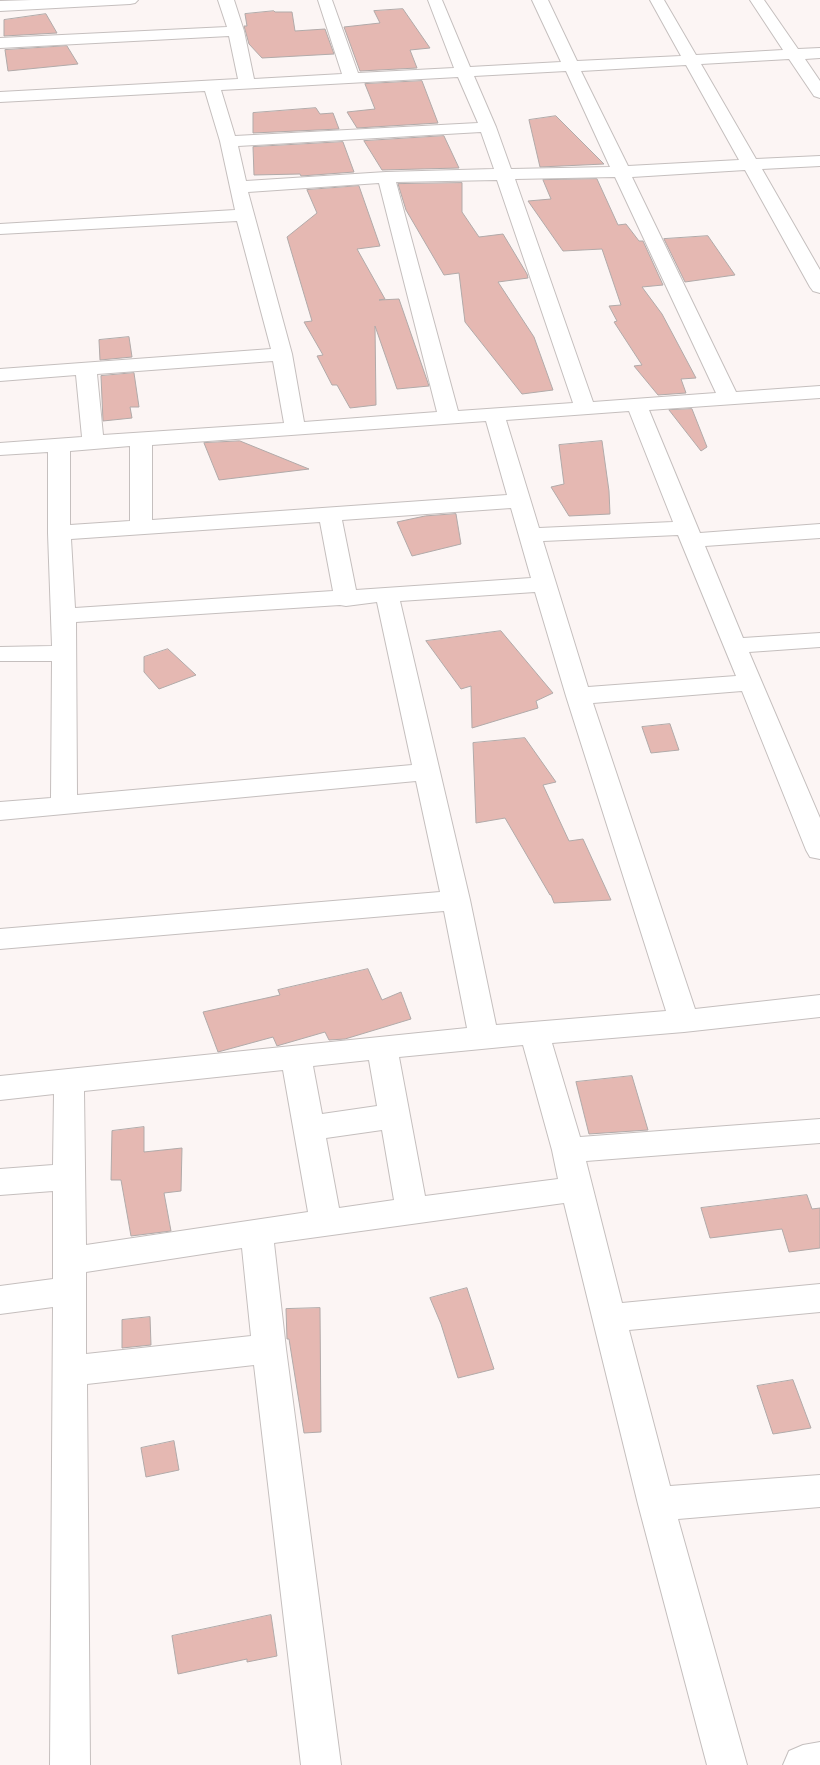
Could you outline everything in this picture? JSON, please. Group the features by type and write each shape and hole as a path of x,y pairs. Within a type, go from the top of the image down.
{"street":[{"path":"0,6 130,0"},
{"path":"226,0 236,31 247,84"},
{"path":"325,0 352,79"},
{"path":"435,0 506,175 585,408"},
{"path":"540,0 729,399"},
{"path":"657,0 820,287"},
{"path":"756,0 820,93"},
{"path":"0,43 236,31"},
{"path":"0,97 820,53"},
{"path":"211,85 228,141 245,215 282,354 295,428"},
{"path":"228,141 488,127"},
{"path":"239,187 386,177 621,172 820,161"},
{"path":"386,177 449,418"},
{"path":"0,229 245,215"},
{"path":"0,375 282,354"},
{"path":"86,370 93,442"},
{"path":"0,449 820,392"},
{"path":"637,405 734,646 820,850"},
{"path":"494,414 578,696 684,1021"},
{"path":"141,527 142,439"},
{"path":"59,445 59,533 64,616 64,804"},
{"path":"59,533 521,501"},
{"path":"330,514 346,598"},
{"path":"531,535 820,532"},
{"path":"64,616 545,584"},
{"path":"387,596 456,900 484,1037"},
{"path":"734,646 820,640"},
{"path":"0,654 64,653"},
{"path":"578,696 751,683"},
{"path":"0,811 426,772"},
{"path":"0,939 456,900"},
{"path":"0,1088 484,1037 684,1021 820,1006"},
{"path":"535,1034 568,1150 656,1504 726,1765"},
{"path":"382,1048 412,1211"},
{"path":"296,1058 326,1223"},
{"path":"69,1082 70,1765"},
{"path":"309,1128 394,1116"},
{"path":"568,1150 820,1131"},
{"path":"0,1182 69,1177"},
{"path":"0,1300 69,1276 257,1232 576,1188"},
{"path":"257,1232 269,1349 321,1765"},
{"path":"609,1318 820,1298"},
{"path":"69,1371 269,1349"},
{"path":"656,1504 820,1491"},
{"path":"803,1765 820,1762"}],"building":[{"path":"403,9 430,48 410,50 417,68 360,71 344,27 380,23 374,11"},
{"path":"274,11 292,12 295,31 325,29 334,54 262,58 249,44 244,26 247,26 245,14"},
{"path":"46,14 57,33 4,36 4,20"},
{"path":"67,46 78,64 8,71 5,50"},
{"path":"422,81 438,123 357,128 347,112 375,109 365,84"},
{"path":"316,108 320,114 333,113 339,129 253,133 253,113"},
{"path":"556,116 604,164 540,167 529,120"},
{"path":"444,136 459,168 382,170 364,141"},
{"path":"343,142 354,172 301,176 300,174 254,175 253,147"},
{"path":"597,179 618,225 626,224 639,241 643,241 663,285 642,287 662,314 696,378 681,379 686,393 658,395 634,366 642,365 614,322 617,321 609,306 621,305 602,249 563,251 528,201 551,199 543,180"},
{"path":"462,183 462,212 479,237 503,234 527,274 528,278 498,282 534,337 553,390 522,394 465,322 459,273 444,275 406,210 398,184"},
{"path":"359,186 380,246 357,249 385,299 379,300 399,299 429,386 397,389 375,326 376,405 350,408 337,385 332,385 317,356 323,355 304,322 312,321 287,237 317,213 307,190"},
{"path":"708,236 735,275 685,282 664,239"},
{"path":"129,337 132,357 100,360 99,340"},
{"path":"134,373 139,407 130,407 132,418 103,421 101,376"},
{"path":"692,409 707,447 701,451 669,410"},
{"path":"240,441 309,469 219,480 204,443"},
{"path":"602,441 609,491 610,514 569,516 551,487 564,484 559,445"},
{"path":"456,514 461,544 412,556 397,522 425,516"},
{"path":"501,631 553,693 536,701 538,708 472,728 471,686 461,689 426,641"},
{"path":"168,649 196,675 159,689 144,672 144,657"},
{"path":"670,724 679,750 651,753 642,727"},
{"path":"525,738 556,782 543,785 569,841 583,839 611,900 554,903 505,818 476,823 473,743"},
{"path":"368,969 382,1000 401,992 411,1019 345,1039 329,1040 325,1032 277,1046 273,1037 218,1052 203,1012 280,995 278,990"},
{"path":"632,1076 648,1130 589,1134 576,1082"},
{"path":"144,1127 144,1152 182,1148 181,1191 164,1193 171,1231 131,1236 121,1180 111,1180 112,1131"},
{"path":"807,1195 812,1209 820,1208 820,1248 789,1252 782,1229 710,1238 701,1208"},
{"path":"467,1288 494,1369 458,1378 441,1324 430,1298"},
{"path":"320,1308 321,1432 304,1433 289,1339 287,1339 286,1309"},
{"path":"150,1317 151,1345 122,1348 122,1320"},
{"path":"793,1380 811,1428 773,1434 757,1386"},
{"path":"174,1441 179,1470 146,1477 141,1448"},
{"path":"271,1615 277,1656 247,1662 247,1659 178,1674 172,1636"}]}
